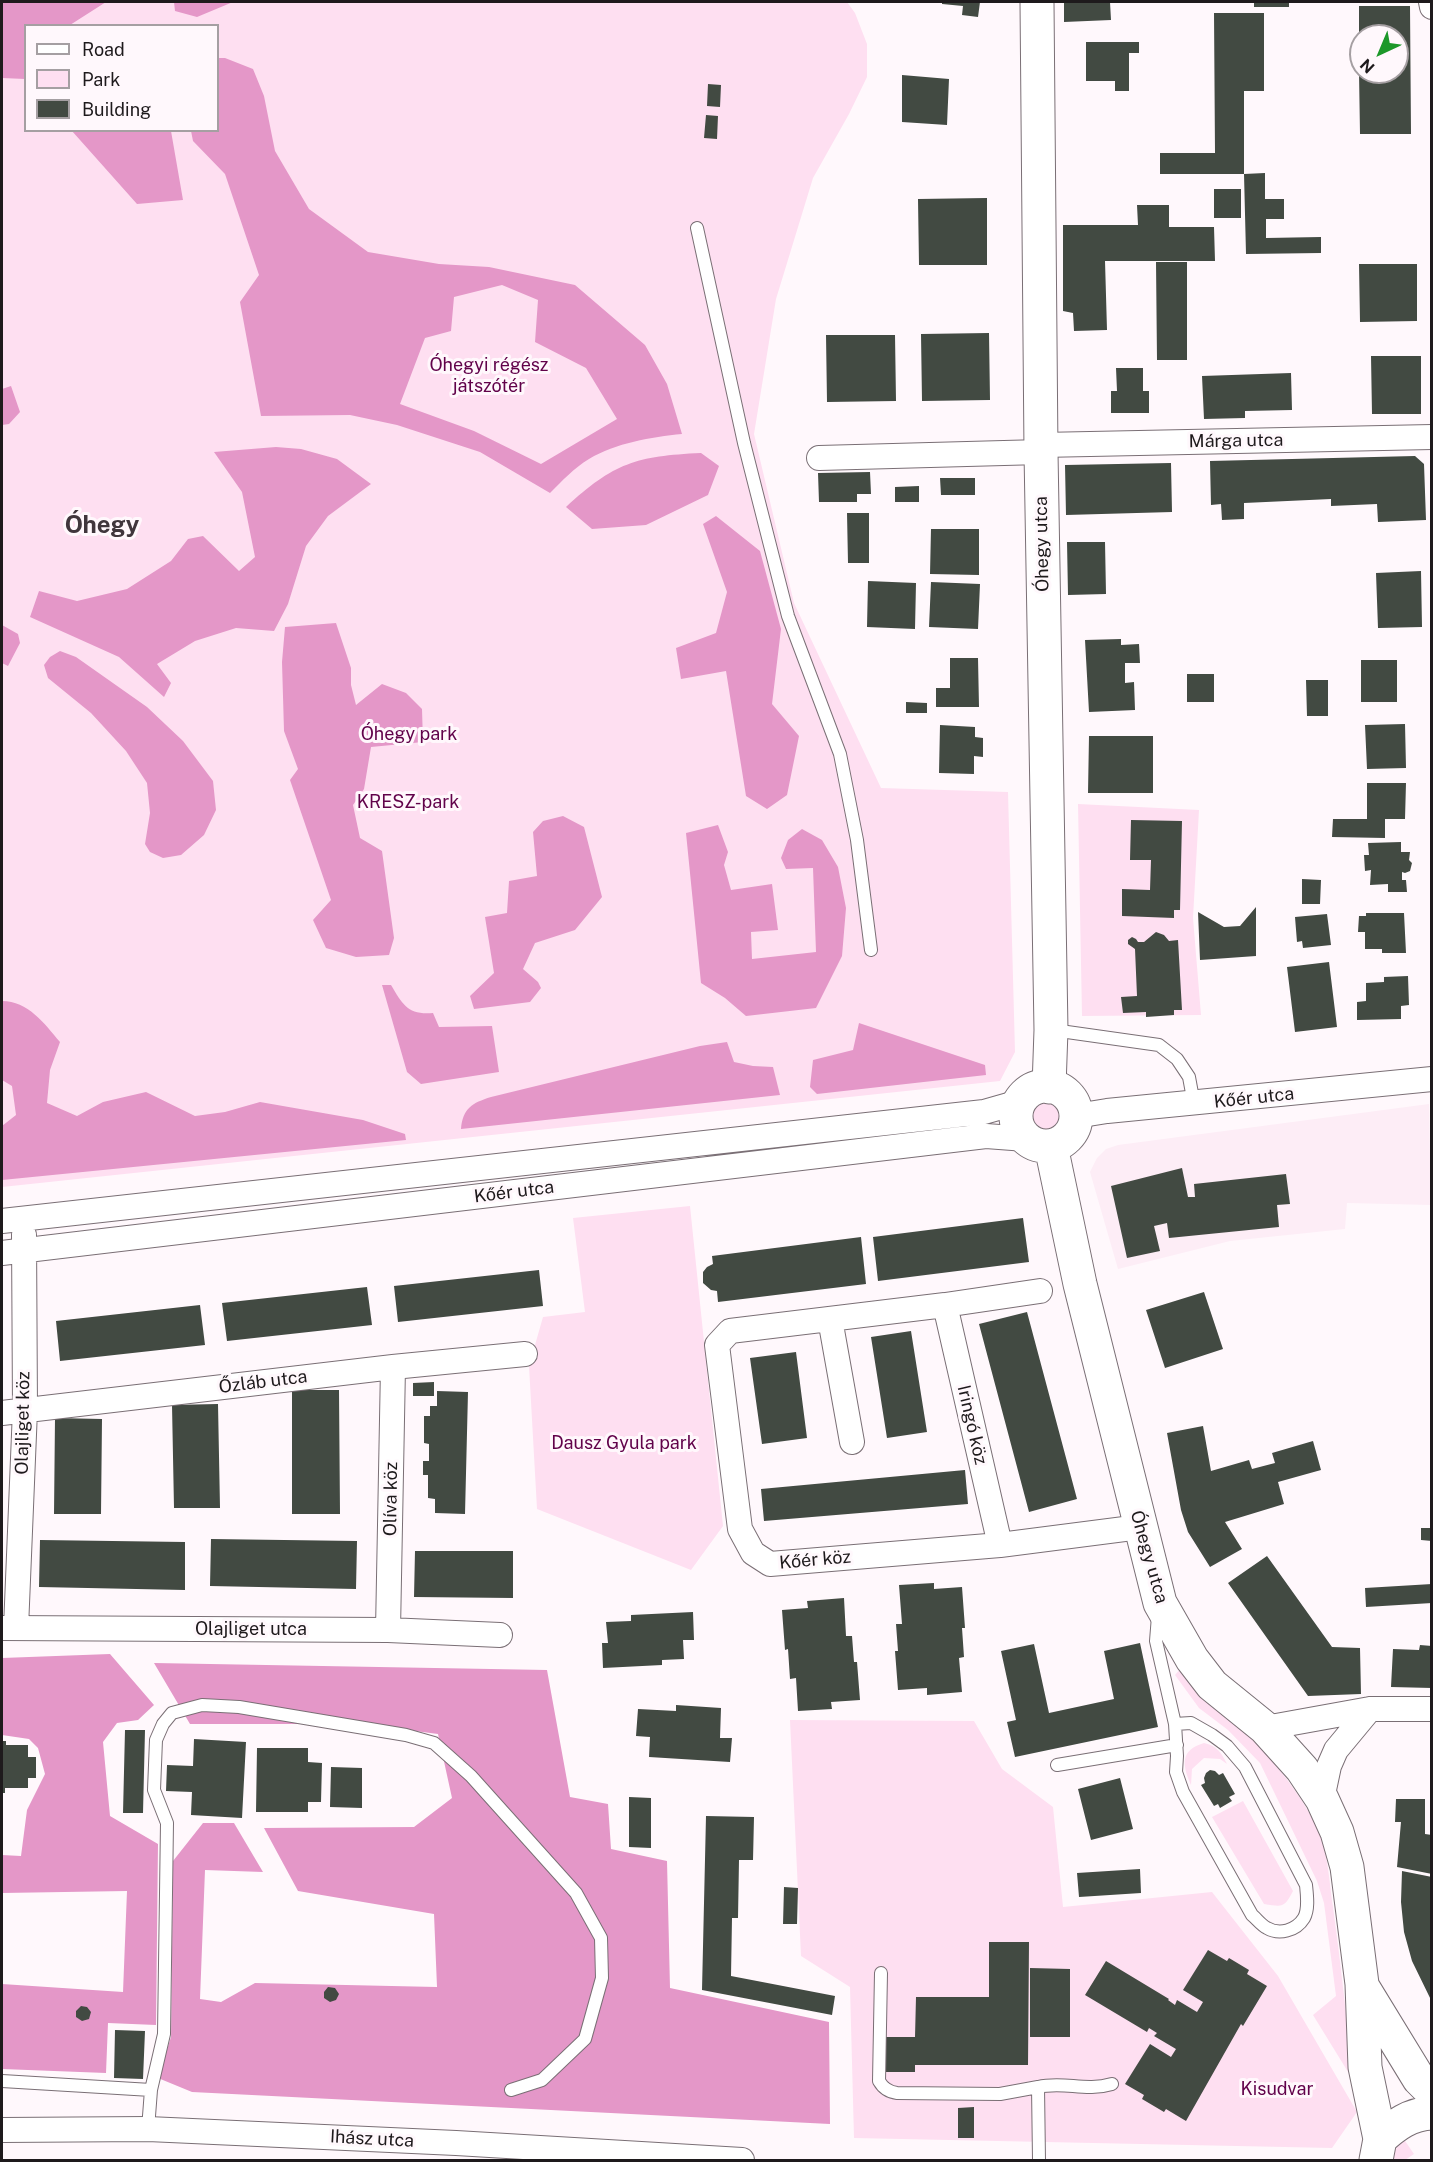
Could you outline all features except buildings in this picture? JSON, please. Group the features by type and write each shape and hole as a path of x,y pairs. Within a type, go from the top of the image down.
{"street":[{"name":"Óhegy utca","path":"1037,2 1041,448 1051,1030 1049,1087"},
{"path":"1431,2 1431,7"},
{"name":"Márga utca","path":"819,458 1041,448 1431,437"},
{"name":"Kőér utca","path":"1076,1116 1431,1079"},
{"path":"1019,1102 1027,1093 1038,1088 1049,1087 1065,1093 1073,1102 1076,1116 1074,1128 1066,1140 1039,1143"},
{"name":"Óhegy utca","path":"1019,1102 1016,1121 1039,1143 1080,1284 1160,1603 1192,1659 1212,1685 1265,1728 1302,1769 1322,1799 1337,1832 1347,1868 1362,1984 1365,2067 1375,2154"},
{"name":"Kőér utca","path":"12,1220 984,1112 1019,1102"},
{"name":"Kőér utca","path":"13,1252 986,1136 1039,1143"},
{"name":"Olajliget köz","path":"9,1628 13,1411 12,1220"},
{"name":"Kőér köz","path":"1040,1291 730,1331 717,1345 740,1529 753,1553 770,1564 1000,1545 1140,1527"},
{"name":"Iringó köz","path":"945,1305 1000,1545"},
{"path":"830,1319 852,1442"},
{"name":"Őzláb utca","path":"13,1411 525,1354"},
{"name":"Olíva köz","path":"388,1630 393,1367"},
{"name":"Olajliget utca","path":"9,1628 388,1630 501,1635"},
{"path":"1265,1728 1370,1709 1431,1708"},
{"path":"1322,1799 1329,1767 1336,1750 1370,1709"},
{"path":"1362,1984 1419,2079 1431,2092"},
{"path":"1375,2154 1393,2127 1418,2114 1431,2113"},
{"name":"Ihász utca","path":"2,2130 148,2129 456,2147 742,2160"}],"lane":[{"path":"697,228 744,443 788,616 840,754 858,840 871,950"},
{"path":"1051,1030 1159,1045 1177,1059 1189,1077 1194,1104"},
{"path":"1160,1603 1156,1641 1174,1724 1177,1745 1176,1772 1183,1792 1252,1915 1267,1928 1281,1933 1295,1928 1305,1918 1306,1885 1245,1767 1227,1746 1212,1735 1191,1723 1174,1724"},
{"path":"148,2129 151,2090 164,2034 167,1824 154,1790 156,1740 163,1724 172,1713 202,1705 239,1707 406,1735 434,1743 471,1776 576,1893 601,1938 602,1978 585,2039 542,2080 512,2090"},
{"path":"1057,1765 1177,1745"},
{"path":"881,1973 879,2081 891,2092 1000,2094 1051,2084 1096,2089 1112,2084"},
{"path":"2,2081 151,2090"},
{"path":"1038,2086 1039,2160"}],"shaded area":[{"path":"1429,1104 1431,1205 1347,1203 1345,1229 1230,1241 1118,1269 1090,1172 1097,1158 1106,1149 1118,1145"}],"green space":[{"name":"Óhegy park","path":"2,2 847,2 855,13 867,44 867,77 813,178 776,299 754,434 794,603 881,788 1008,792 1015,1052 1000,1081 2,1187"},
{"path":"2,2 106,2 72,24 24,24 24,79 2,78"},
{"path":"174,2 233,2 197,17 175,11"},
{"path":"219,58 225,58 253,69 264,96 275,151 309,209 368,252 439,264 489,267 575,285 645,345 667,384 682,434 634,442 599,453 578,466 550,493 480,452 397,425 350,415 261,416 240,302 259,275 225,174 193,141 191,132 219,132","holes":["502,285 538,300 535,342 586,368 617,419 541,464 474,431 400,404 425,338 451,331 454,297"]},
{"path":"73,132 171,132 183,200 137,204"},
{"path":"11,386 20,412 9,424 2,425 2,389"},
{"path":"276,447 301,449 337,459 371,484 328,516 306,546 288,604 274,631 236,628 195,641 157,664 171,683 164,697 119,657 30,617 39,591 77,601 127,589 171,561 188,539 203,536 239,571 255,557 242,492 214,452"},
{"path":"701,453 719,466 708,495 646,525 592,529 566,507 598,480 627,465 659,457"},
{"path":"716,516 760,551 781,629 772,704 799,736 787,795 767,809 746,796 726,671 681,679 676,648 716,633 727,592 703,524"},
{"path":"336,623 351,668 351,685 356,705 382,684 406,693 422,709 423,742 371,747 364,789 353,805 360,838 382,851 394,938 389,955 356,957 326,948 313,920 331,900 290,780 298,769 284,731 282,662 285,627"},
{"path":"2,625 18,634 20,643 8,666 2,663"},
{"path":"60,651 76,657 147,707 183,741 213,781 216,810 204,835 181,855 163,858 150,852 145,844 150,813 147,783 126,751 91,713 48,678 44,665 50,657"},
{"path":"1078,804 1199,810 1193,918 1201,1015 1082,1016"},
{"path":"563,816 584,827 602,897 575,930 535,943 523,969 538,982 541,988 530,1002 474,1009 470,996 494,973 485,917 507,913 509,881 537,876 533,832 543,821"},
{"path":"718,825 728,852 724,865 731,890 772,884 778,930 751,932 752,959 816,952 813,868 786,869 781,858 788,840 802,829 822,840 838,867 846,908 842,956 816,1008 746,1016 725,998 701,983 686,833"},
{"path":"382,985 391,985 403,1003 412,1010 433,1013 439,1027 492,1026 499,1072 421,1084 407,1072"},
{"path":"2,1001 28,1009 60,1042 50,1070 47,1103 77,1116 103,1102 146,1092 195,1116 225,1112 260,1102 363,1120 405,1134 406,1140 2,1180 2,1126 16,1115 12,1086 2,1080"},
{"path":"859,1023 985,1065 986,1075 817,1094 810,1087 813,1060 853,1050"},
{"path":"727,1042 734,1062 773,1067 780,1095 461,1129 466,1111 491,1097 700,1046"},
{"path":"1045,1100 1057,1105 1062,1117 1057,1129 1045,1134 1033,1129 1028,1117 1033,1105"},
{"name":"Dausz Gyula park","path":"690,1206 723,1526 691,1570 537,1509 529,1366 543,1317 585,1312 573,1218"},
{"path":"110,1654 154,1705 138,1720 117,1723 103,1742 110,1816 158,1844 156,2025 108,2023 106,2073 2,2069 2,1984 123,1992 127,1891 2,1893 2,1855 21,1856 27,1810 45,1774 38,1748 29,1739 2,1735 2,1658"},
{"path":"154,1663 547,1670 570,1797 608,1804 611,1849 667,1861 670,1988 829,2022 830,2124 192,2092 158,2078 171,2037 173,1861 203,1823 234,1823 263,1872 205,1870 200,1999 221,2002 255,1983 437,1987 434,1914 298,1891 264,1828 414,1827 452,1798 438,1734 361,1724 190,1724"},
{"path":"1181,1668 1271,1760 1302,1801 1315,1823 1325,1853 1329,1875 1353,2080 1313,2015 1336,1996 1324,1903 1317,1881 1260,1763 1228,1730 1199,1708 1175,1675"},
{"name":"Kisudvar","path":"790,1720 974,1721 1002,1769 1053,1807 1063,1907 1212,1892 1278,1976 1357,2112 1332,2148 854,2138 850,1987 801,1956"},
{"path":"1204,1743 1218,1750 1227,1764 1220,1759 1204,1758 1192,1769 1191,1785 1185,1759 1191,1750"},
{"path":"1243,1801 1293,1891 1282,1905 1264,1904 1212,1817"},
{"path":"1403,2138 1414,2154 1405,2160 1390,2160 1397,2145"}],"district":[{"name":"Óhegy","path":"102,526"}],"park label":[{"name":"Óhegyi régész játszótér","path":"489,376"},
{"name":"KRESZ-park","path":"408,802"}]}
